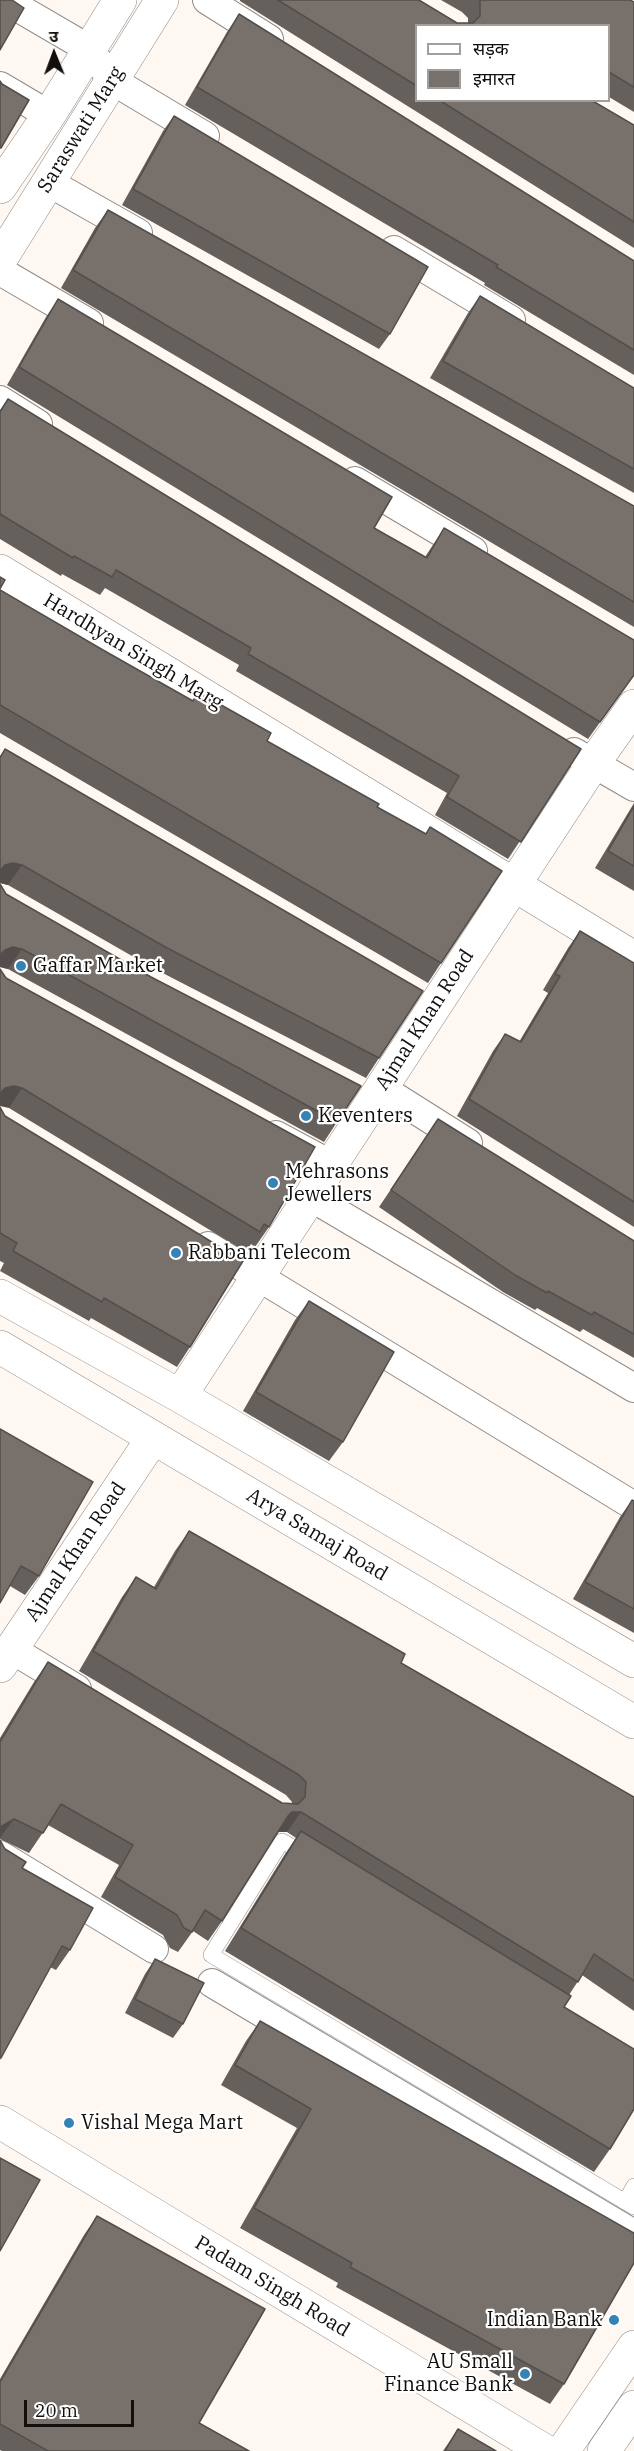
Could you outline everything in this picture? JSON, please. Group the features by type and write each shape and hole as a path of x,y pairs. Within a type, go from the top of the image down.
{"street":[{"path":"5,0 89,49 113,81 225,148"},
{"name":"Saraswati Marg","path":"2,179 49,115 120,0"},
{"name":"Saraswati Marg","path":"0,260 162,0"},
{"path":"207,0 288,51"},
{"path":"0,86 49,115"},
{"path":"48,182 164,247"},
{"path":"368,234 532,332"},
{"path":"0,271 112,338"},
{"path":"0,400 61,438"},
{"path":"327,465 491,562"},
{"name":"Hardhyan Singh Marg","path":"0,571 634,958"},
{"name":"Ajmal Khan Road","path":"180,1396 330,1164 367,1092 422,998 514,884 634,706"},
{"path":"552,738 634,787"},
{"path":"367,1092 494,1159"},
{"path":"250,1120 330,1164"},
{"path":"309,1196 634,1388"},
{"path":"182,1231 634,1506"},
{"path":"0,1296 180,1396 634,1661"},
{"name":"Arya Samaj Road","path":"0,1347 634,1722"},
{"name":"Ajmal Khan Road","path":"6,1658 153,1438"},
{"path":"6,1658 103,1704"},
{"path":"0,1855 154,1949"},
{"path":"212,1983 634,2234"},
{"name":"Padam Singh Road","path":"0,2122 545,2451"},
{"path":"563,2451 634,2347"},
{"path":"604,2451 634,2407"}],"lane":[{"path":"322,1865 282,1841 211,1955 630,2204 634,2186"}],"building":[{"path":"0,0 12,0 24,8 0,50"},
{"path":"278,0 419,0 457,23 473,23 480,16 479,0 630,0 634,2 634,87 610,73 610,24 415,24 415,85"},
{"path":"239,14 634,261 634,350 496,267 498,265 197,87"},
{"path":"0,81 29,100 1,148 0,148"},
{"path":"442,102 594,102 634,125 634,222"},
{"path":"174,116 428,267 390,334 133,189"},
{"path":"108,210 634,506 634,602 73,270"},
{"path":"480,296 634,388 634,469 443,361"},
{"path":"58,299 392,497 374,528 427,558 444,528 634,640 634,675 600,722 19,367"},
{"path":"8,399 581,749 521,842 447,797 459,776 248,654 251,648 116,570 112,577 74,556 73,558 0,514 0,412"},
{"path":"0,577 5,580 0,589"},
{"path":"0,590 193,701 198,692 271,733 267,741 379,804 377,807 426,834 430,827 502,871 441,963 0,705"},
{"path":"5,749 423,991 379,1058 167,948 22,865 13,863 5,865 0,871 0,758"},
{"path":"634,806 634,866 608,851"},
{"path":"0,884 6,894 151,977 361,1086 337,1122 22,949 13,947 0,955"},
{"path":"580,931 634,963 634,1202 469,1099 505,1034 521,1042 560,976 555,974"},
{"path":"0,969 6,978 315,1147 269,1227 264,1224 260,1232 22,1088 14,1086 5,1088 0,1094"},
{"path":"0,1107 5,1116 243,1261 190,1347 104,1298 102,1302 13,1251 17,1243 0,1233"},
{"path":"438,1119 634,1241 634,1334 594,1312 592,1315 515,1275 391,1190"},
{"path":"309,1301 394,1352 343,1442 256,1392"},
{"path":"0,1429 93,1482 39,1576 21,1566 0,1603"},
{"path":"632,1500 634,1501 634,1609 585,1582"},
{"path":"189,1531 405,1654 401,1663 634,1797 634,1981 594,1954 578,1982 301,1812 292,1812 288,1816 222,1921 205,1910 192,1932 184,1928 177,1915 115,1877 133,1845 61,1804 43,1833 14,1819 0,1827 0,1742 48,1662 282,1803 298,1804 305,1797 306,1782 299,1775 93,1651 136,1577 156,1589"},
{"path":"301,1831 571,1996 564,2007 634,2049 634,2109 610,2149 241,1928"},
{"path":"0,1840 5,1849 26,1862 22,1868 93,1908 70,1950 62,1946 1,2058 0,2057"},
{"path":"155,1959 204,1983 183,2024 135,1999"},
{"path":"260,2021 634,2233 634,2263 564,2384 350,2267 352,2263 254,2208 311,2109 235,2065"},
{"path":"0,2158 40,2180 0,2251"},
{"path":"97,2216 265,2309 199,2423 249,2451 48,2451 0,2424 0,2382"},
{"path":"458,2429 496,2451 445,2451"}],"place":[{"name":"Gaffar Market","path":"21,966"},
{"name":"Keventers","path":"306,1116"},
{"name":"Mehrasons Jewellers","path":"273,1183"},
{"name":"Rabbani Telecom","path":"176,1253"},
{"name":"Vishal Mega Mart","path":"69,2123"},
{"name":"Indian Bank","path":"614,2320"},
{"name":"AU Small Finance Bank","path":"525,2374"}]}
